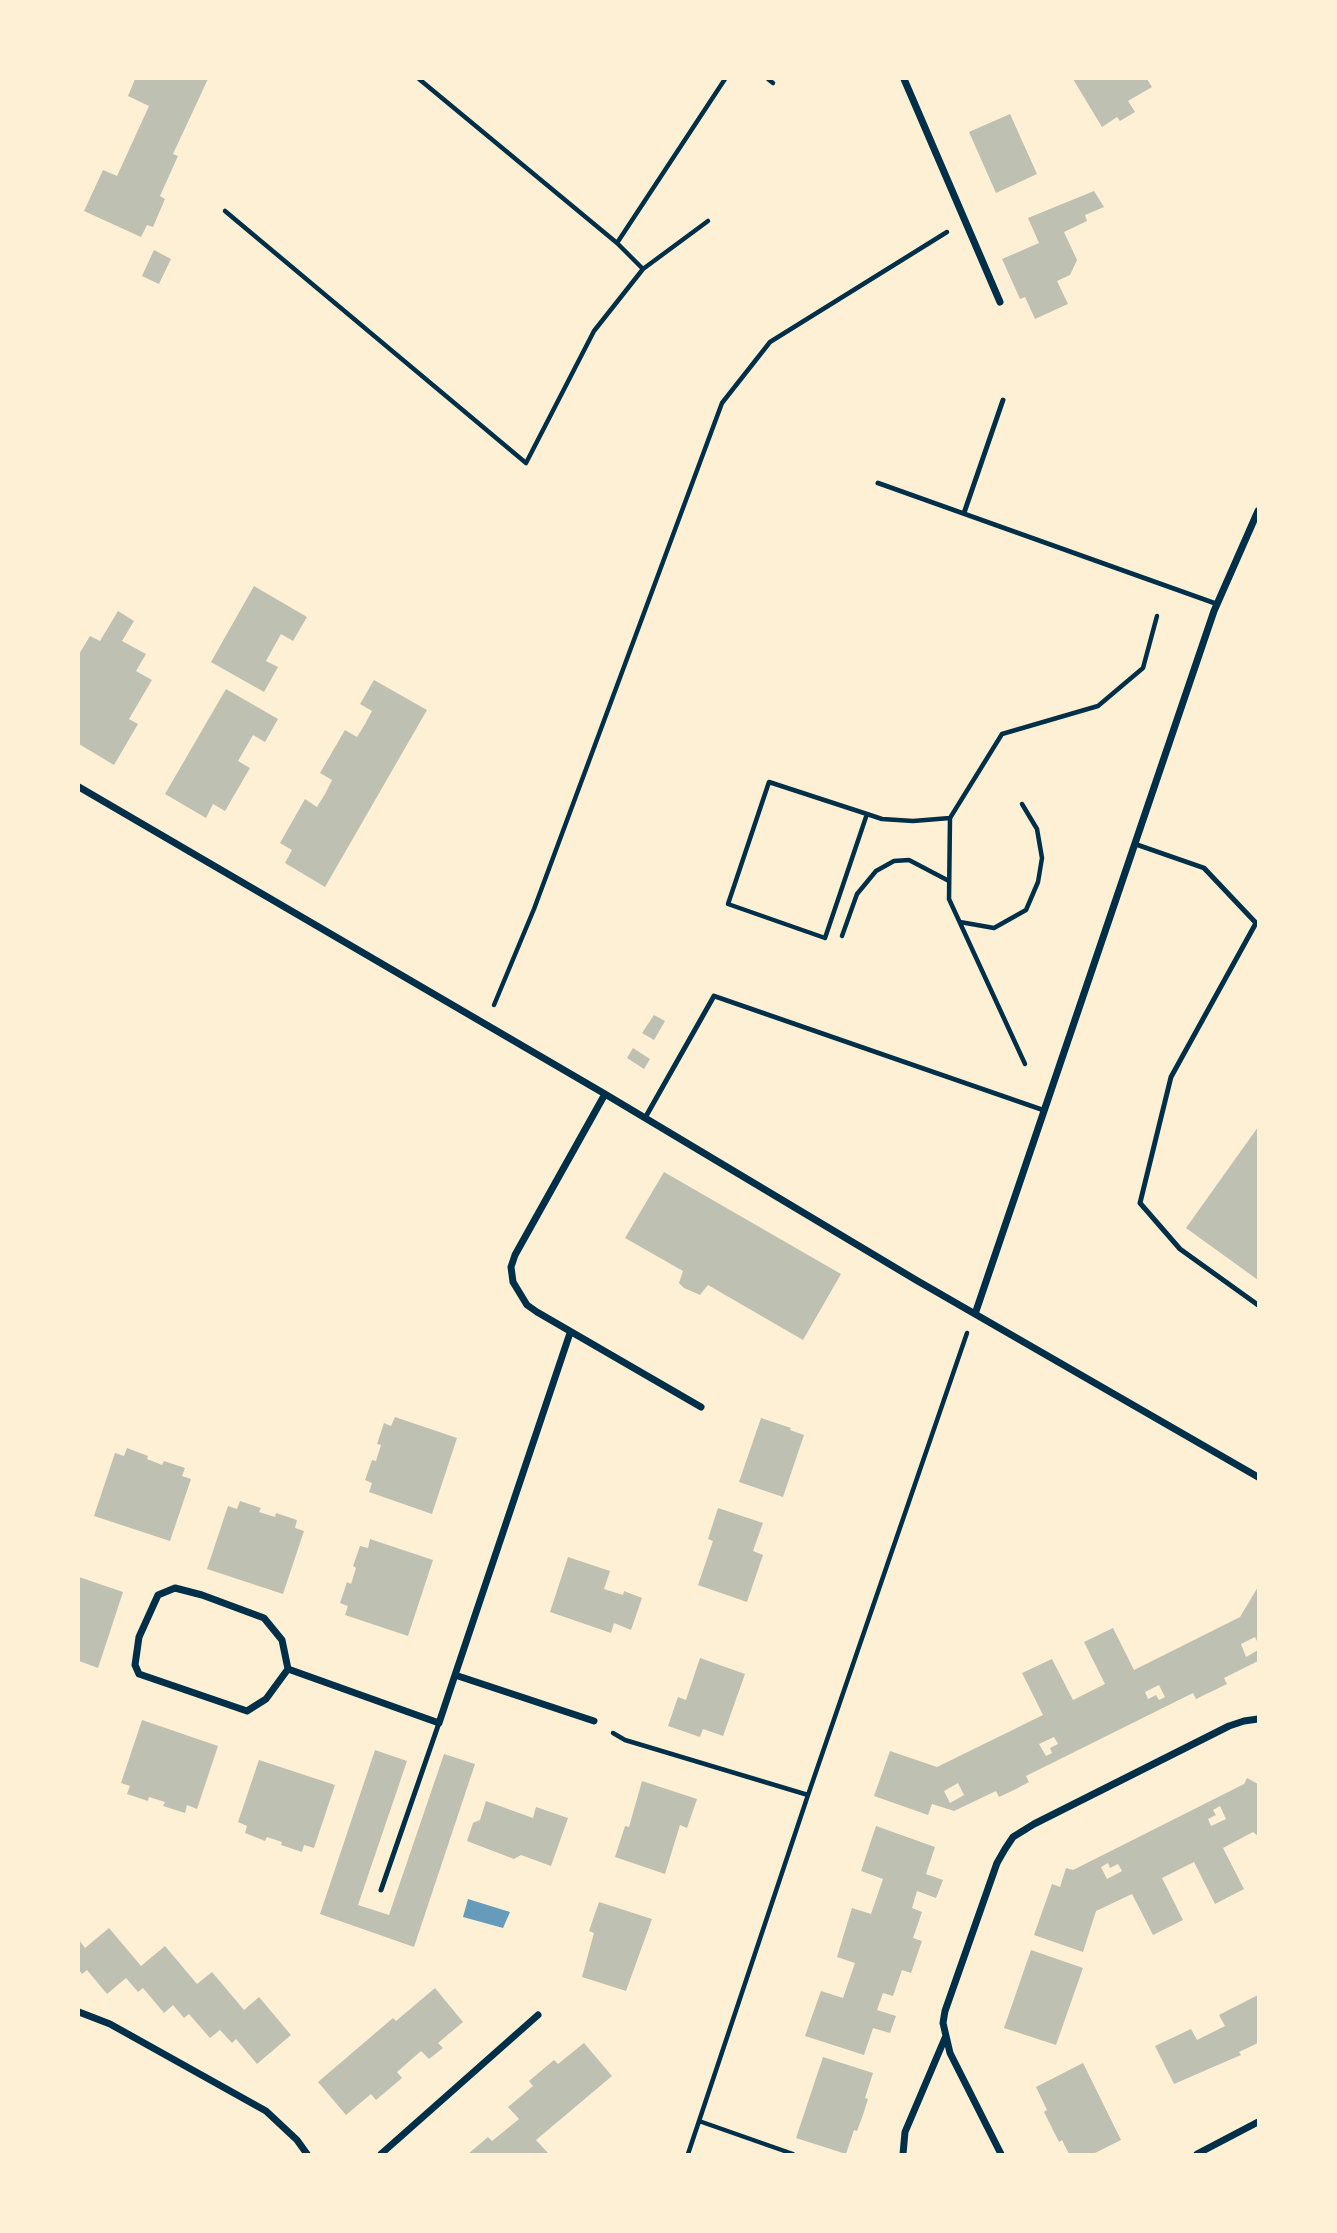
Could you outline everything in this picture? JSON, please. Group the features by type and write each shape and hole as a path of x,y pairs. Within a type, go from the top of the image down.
{"street":[{"path":"904,79 1000,302"},
{"path":"975,1314 1217,604 1258,511"},
{"path":"79,787 975,1314 1258,1476"},
{"path":"605,1094 518,1248 511,1267 513,1282 527,1305 570,1333 701,1407"},
{"path":"288,1670 439,1723 570,1333"},
{"path":"175,1588 264,1618 282,1640 288,1670 267,1699 247,1711 139,1674 135,1665 139,1637 158,1595 175,1588"},
{"path":"456,1675 594,1721"},
{"path":"1001,2154 945,2038 945,2011 997,1863 1013,1837 1034,1824 1229,1726 1258,1719"},
{"path":"79,2012 110,2024 266,2111 288,2131 307,2154"},
{"path":"381,2154 538,2015"},
{"path":"903,2154 905,2132 945,2038"},
{"path":"1197,2154 1258,2122"}],"lane":[{"path":"964,513 1003,400"},
{"path":"878,483 1217,604"},
{"path":"1135,844 1204,868 1256,923 1171,1077 1140,1203 1180,1249 1258,1305"},
{"path":"645,1118 715,996 1043,1110"},
{"path":"381,1890 439,1723"}],"path":[{"path":"419,79 617,243 643,269"},
{"path":"617,243 725,79"},
{"path":"768,79 774,83"},
{"path":"225,211 526,463 594,331 643,269 708,221"},
{"path":"485,1024 534,909 722,403 770,342 965,221"},
{"path":"1025,1064 949,899 950,818 1002,734 1098,706 1143,668 1157,617"},
{"path":"867,814 825,938 728,904 769,782 867,814 882,819 950,818"},
{"path":"959,922 994,928 1026,910 1038,882 1042,858 1037,829 1022,804"},
{"path":"842,936 857,894 876,871 894,861 909,860 949,881"},
{"path":"688,2154 808,1795 975,1314"},
{"path":"594,1721 625,1740 808,1795"},
{"path":"699,2122 793,2154"}],"water":[{"path":"468,1899 510,1912 503,1928 463,1917"}],"building":[{"path":"135,79 208,79 173,154 178,156 160,196 165,199 153,227 147,225 141,237 84,211 103,170 117,176 149,106 128,96"},
{"path":"1073,79 1147,79 1152,87 1128,101 1135,112 1120,121 1117,117 1102,127"},
{"path":"1010,114 1037,174 996,193 969,132"},
{"path":"1094,191 1104,207 1085,215 1087,221 1064,232 1077,260 1070,275 1057,281 1068,304 1035,319 1025,297 1020,299 1002,259 1039,243 1028,218"},
{"path":"154,250 171,259 159,284 142,276"},
{"path":"254,586 307,617 293,641 281,634 266,661 278,667 264,692 211,662"},
{"path":"118,611 134,621 122,641 146,654 136,671 152,680 129,719 138,724 114,765 79,744 79,654 90,636 100,641"},
{"path":"374,680 427,710 325,887 285,863 292,850 280,843 305,799 317,807 325,794 332,780 320,773 345,730 357,737 365,724 372,711 360,704"},
{"path":"226,689 278,719 265,742 253,735 238,761 250,768 225,811 213,804 206,818 165,794"},
{"path":"654,1015 665,1021 654,1040 642,1033"},
{"path":"633,1048 650,1059 644,1069 627,1058"},
{"path":"1258,1127 1258,1280 1186,1228"},
{"path":"664,1172 841,1274 803,1340 708,1285 700,1295 684,1288 679,1283 683,1271 625,1238"},
{"path":"395,1417 457,1438 432,1514 369,1492 372,1483 365,1480 372,1460 376,1461 381,1445 377,1444 384,1423 391,1426"},
{"path":"761,1418 804,1435 783,1497 739,1482"},
{"path":"127,1448 162,1465 164,1461 185,1468 182,1476 191,1479 170,1541 94,1516 115,1453 124,1456"},
{"path":"240,1501 261,1508 259,1512 275,1517 276,1513 297,1520 295,1528 304,1531 283,1594 207,1569 228,1506 237,1509"},
{"path":"718,1508 763,1523 753,1551 763,1555 747,1602 698,1585 713,1541 708,1539"},
{"path":"370,1539 433,1560 408,1636 345,1615 348,1606 340,1603 347,1582 351,1584 356,1568 353,1566 360,1546 368,1548"},
{"path":"568,1557 610,1571 604,1589 623,1595 624,1591 642,1598 631,1630 614,1623 611,1633 550,1612"},
{"path":"79,1577 123,1592 98,1668 79,1661"},
{"path":"1258,1587 1258,1643 1255,1637 1241,1644 1246,1657 1258,1650 1258,1661 1224,1678 1227,1684 1196,1699 1193,1693 1026,1776 1029,1782 1014,1790 999,1797 996,1791 954,1811 932,1804 928,1815 874,1796 890,1751 937,1767 1043,1715 1022,1673 1052,1659 1073,1700 1105,1684 1084,1642 1113,1628 1134,1670 1240,1617","holes":["1159,1685 1165,1697 1159,1700 1156,1695 1148,1699 1145,1692","1054,1737 1058,1744 1050,1748 1052,1753 1046,1756 1039,1744","958,1783 964,1795 950,1803 944,1791"]},
{"path":"700,1658 745,1674 723,1736 703,1729 700,1737 668,1726 678,1697 686,1700"},
{"path":"142,1720 218,1746 197,1809 187,1805 185,1813 163,1806 165,1802 149,1797 148,1801 127,1794 130,1786 121,1783"},
{"path":"375,1750 407,1761 358,1905 389,1915 444,1754 475,1764 414,1947 320,1914"},
{"path":"259,1760 335,1785 314,1848 304,1845 302,1852 267,1837 265,1841 245,1833 247,1826 238,1822"},
{"path":"1247,1778 1258,1784 1258,1836 1253,1832 1223,1848 1244,1889 1215,1904 1194,1862 1162,1878 1183,1920 1153,1935 1132,1894 1096,1911 1083,1952 1034,1935 1052,1884 1060,1887 1066,1868 1073,1870 1244,1784","holes":["1220,1806 1226,1819 1211,1826 1208,1819 1216,1815 1213,1810","1108,1863 1110,1868 1118,1864 1122,1871 1107,1879 1101,1867"]},
{"path":"642,1781 697,1799 687,1828 680,1825 665,1874 615,1857 625,1826 629,1827"},
{"path":"486,1801 533,1818 536,1807 568,1818 551,1866 521,1855 514,1859 467,1841 473,1823 480,1820"},
{"path":"876,1826 935,1847 926,1874 943,1880 936,1898 917,1891 912,1908 922,1912 913,1938 922,1941 911,1973 902,1970 893,1996 883,1993 877,2010 896,2016 890,2033 873,2028 864,2055 805,2036 821,1991 843,1998 855,1963 837,1957 852,1908 871,1914 883,1879 861,1871"},
{"path":"599,1902 652,1919 626,1991 582,1977 594,1933 589,1931"},
{"path":"109,1928 141,1966 165,1946 197,1984 212,1972 244,2010 259,1997 291,2035 257,2064 236,2039 232,2043 220,2030 210,2038 189,2014 184,2018 173,2005 164,2013 143,1988 138,1992 126,1978 107,1994 87,1970 82,1974 79,1970 79,1940 85,1948"},
{"path":"1031,1950 1083,1968 1056,2045 1004,2028"},
{"path":"435,1988 463,2022 438,2043 443,2048 429,2059 421,2051 397,2072 402,2078 376,2100 371,2094 346,2115 318,2082 393,2018 396,2021"},
{"path":"1258,1995 1258,2043 1239,2052 1241,2055 1174,2084 1155,2046 1191,2029 1197,2040 1225,2026 1219,2015"},
{"path":"584,2043 612,2076 536,2140 548,2153 468,2154 488,2137 492,2141 519,2119 508,2107 533,2086 529,2081 554,2060 558,2064"},
{"path":"823,2057 873,2073 863,2115 857,2131 854,2130 846,2154 796,2138"},
{"path":"1083,2063 1121,2140 1093,2154 1069,2154 1062,2140 1059,2142 1044,2112 1047,2110 1036,2087"}]}
